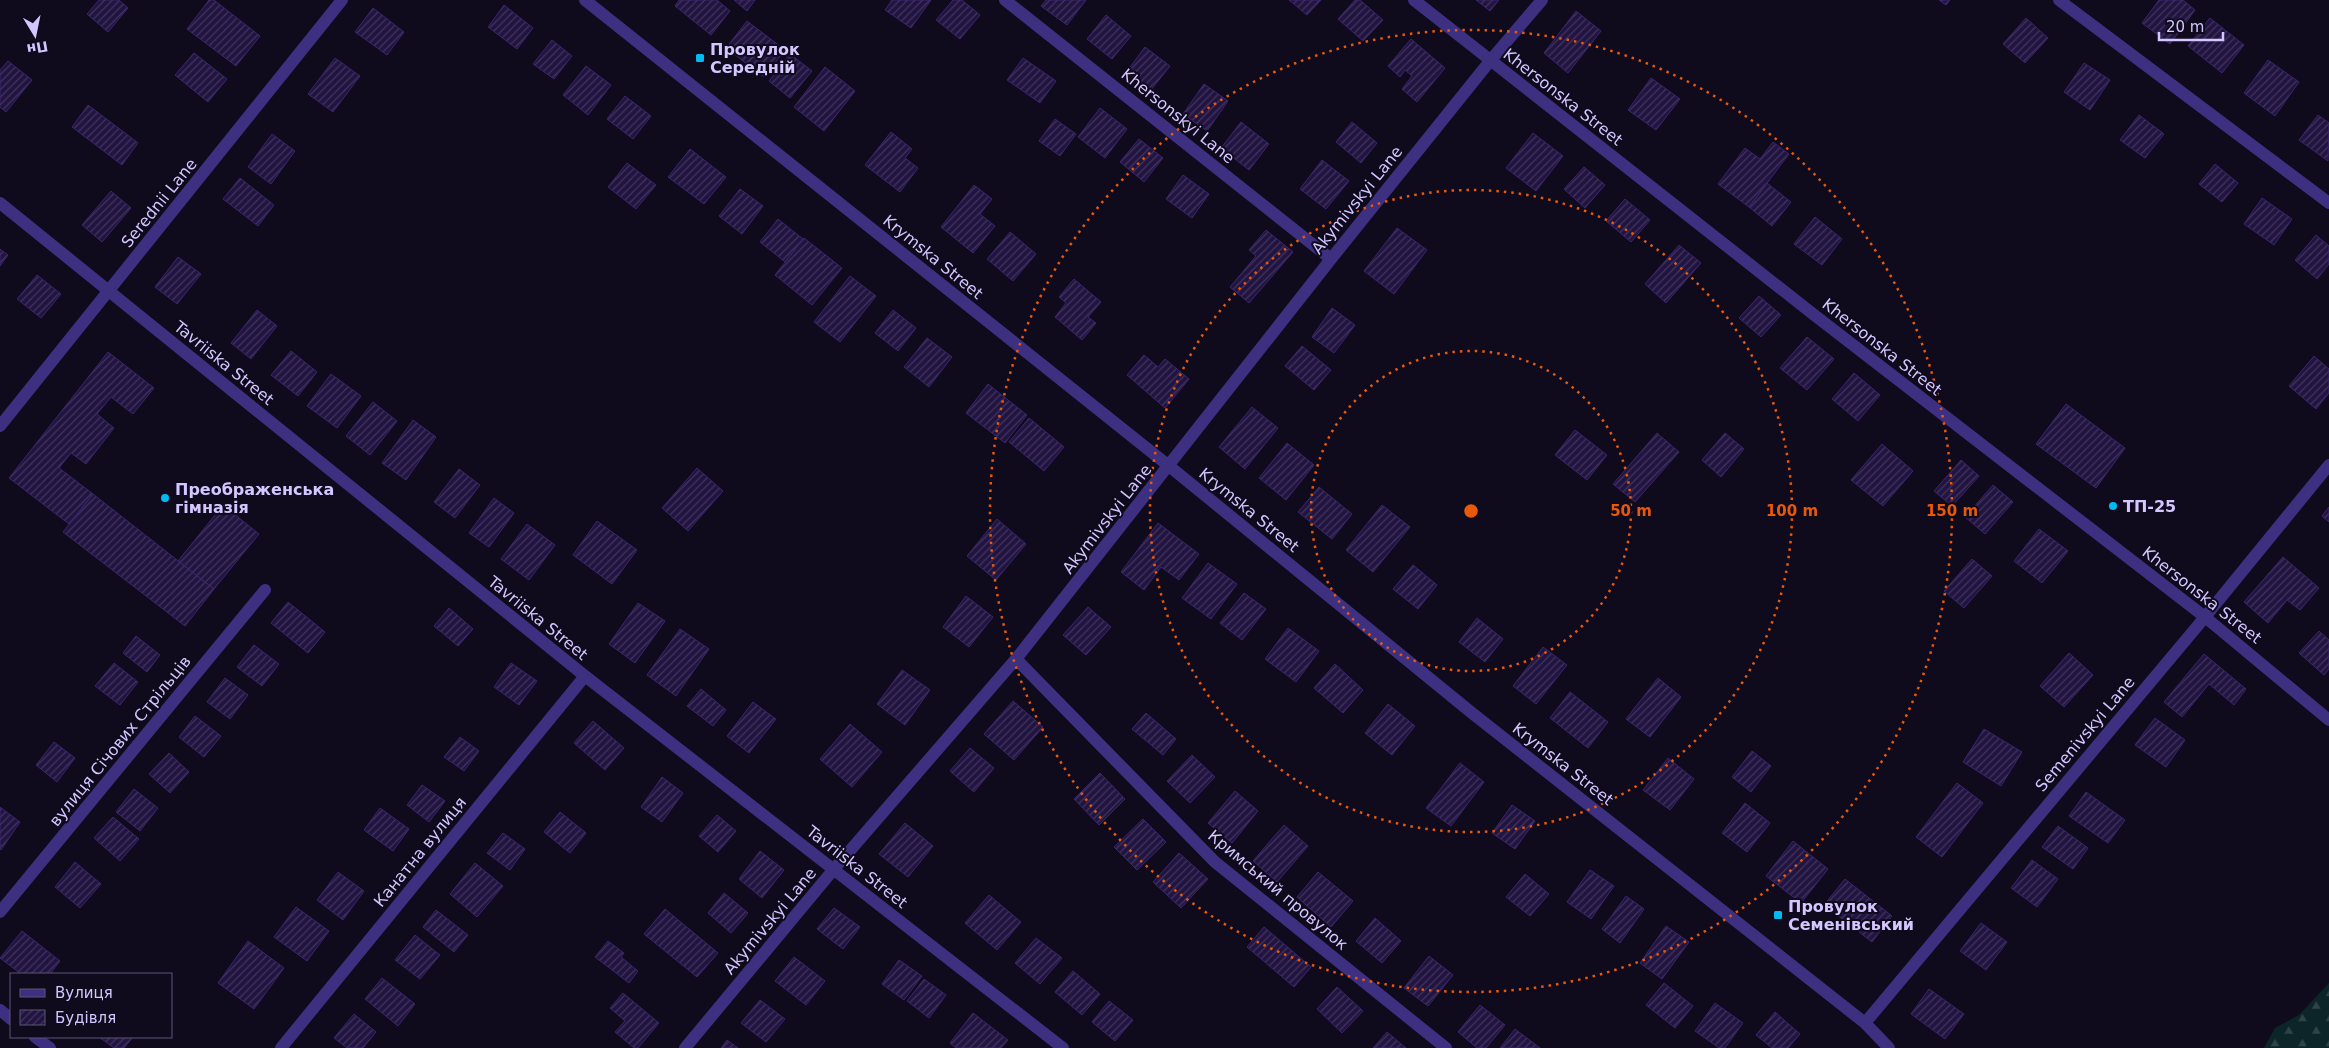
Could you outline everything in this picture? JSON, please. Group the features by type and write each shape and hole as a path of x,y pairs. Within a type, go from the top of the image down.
{"street":[{"name":"Serednii Lane","path":"0,426 342,0"},
{"name":"Krymska Street","path":"585,0 1169,466 1472,713 1865,1023 1889,1048"},
{"name":"Khersonskyi Lane","path":"1005,0 1331,259"},
{"name":"Khersonska Street","path":"1414,0 2205,617 2329,720"},
{"name":"Akymivskyi Lane","path":"685,1048 834,869 1016,659 1331,259 1490,61 1542,0"},
{"path":"2059,0 2329,203"},
{"name":"Tavriiska Street","path":"0,203 585,676 1064,1048"},
{"name":"Semenivskyi Lane","path":"1865,1023 2205,617 2329,465"},
{"name":"вулиця Січових Стрільців","path":"0,912 264,590"},
{"name":"Кримський провулок","path":"1016,659 1215,862 1446,1048"},
{"name":"Канатна вулиця","path":"281,1048 585,676"},
{"path":"36,1038 50,1048"}],"green space":[{"path":"2329,983 2329,1048 2264,1048 2275,1028 2299,1015"}],"building":[{"path":"99,0 119,0 128,8 108,32 87,14"},
{"path":"209,0 214,0 260,36 236,66 187,29"},
{"path":"679,0 717,0 730,11 711,35 675,6"},
{"path":"734,0 755,0 747,11"},
{"path":"892,0 931,0 911,28 885,10"},
{"path":"953,0 962,0 980,15 960,39 936,20"},
{"path":"1046,0 1086,0 1067,25 1041,6"},
{"path":"1289,0 1321,0 1307,15"},
{"path":"1355,0 1360,0 1383,20 1363,41 1338,19"},
{"path":"1476,0 1499,0 1490,11"},
{"path":"1939,0 1950,0 1946,5"},
{"path":"2159,0 2183,0 2195,10 2170,44 2142,23"},
{"path":"504,5 533,28 517,49 488,27"},
{"path":"373,8 404,32 387,55 355,32"},
{"path":"1576,11 1601,31 1568,73 1544,53"},
{"path":"1106,15 1131,36 1112,59 1087,39"},
{"path":"2026,18 2048,38 2025,63 2003,44"},
{"path":"2210,18 2244,45 2222,73 2188,46"},
{"path":"747,21 785,50 764,77 726,48"},
{"path":"1411,39 1445,68 1417,102 1402,89 1412,76 1405,70 1400,77 1388,66"},
{"path":"552,40 572,56 554,79 533,64"},
{"path":"1145,47 1170,66 1151,90 1127,71"},
{"path":"194,53 227,79 208,102 175,75"},
{"path":"790,54 812,71 790,98 769,81"},
{"path":"335,58 360,76 333,112 308,94"},
{"path":"1023,58 1056,81 1040,103 1007,80"},
{"path":"2268,60 2299,82 2275,116 2244,93"},
{"path":"8,61 32,80 6,112 0,107 0,70"},
{"path":"2084,63 2110,80 2090,110 2064,92"},
{"path":"586,66 611,85 588,115 563,95"},
{"path":"825,67 855,91 824,131 794,107"},
{"path":"1651,78 1680,99 1656,130 1628,110"},
{"path":"1204,84 1228,101 1207,131 1183,114"},
{"path":"625,96 651,116 633,139 607,119"},
{"path":"88,105 138,143 122,165 72,127"},
{"path":"1100,108 1127,129 1105,158 1078,137"},
{"path":"2139,115 2164,134 2145,158 2120,140"},
{"path":"2318,115 2329,123 2328,161 2299,140"},
{"path":"1055,119 1076,134 1060,156 1039,141"},
{"path":"1241,122 1269,144 1249,170 1221,148"},
{"path":"1352,122 1377,143 1361,163 1336,142"},
{"path":"891,132 912,149 905,158 918,168 900,192 865,165"},
{"path":"1533,133 1563,156 1536,191 1506,168"},
{"path":"272,134 295,151 271,184 248,167"},
{"path":"1139,139 1163,158 1144,182 1120,162"},
{"path":"1773,142 1789,154 1749,207 1718,184 1745,148 1760,159"},
{"path":"690,149 726,177 704,204 668,177"},
{"path":"1322,160 1349,181 1326,209 1300,189"},
{"path":"627,163 656,185 636,209 608,187"},
{"path":"2215,164 2238,183 2222,202 2199,184"},
{"path":"1584,167 1605,185 1585,208 1564,189"},
{"path":"1183,175 1209,194 1192,218 1166,199"},
{"path":"240,178 274,205 258,226 223,199"},
{"path":"1767,183 1791,202 1772,226 1749,207"},
{"path":"974,185 992,199 980,214 995,226 973,253 941,227"},
{"path":"740,189 763,206 742,234 719,216"},
{"path":"111,191 131,208 102,242 82,225"},
{"path":"2262,198 2292,219 2274,245 2244,224"},
{"path":"1625,199 1650,220 1631,242 1606,221"},
{"path":"1815,217 1842,239 1822,265 1794,244"},
{"path":"778,219 803,239 785,262 760,242"},
{"path":"1397,228 1427,250 1394,294 1364,271"},
{"path":"1266,230 1293,252 1249,303 1230,287 1256,256 1249,250"},
{"path":"1010,232 1036,254 1013,281 987,259"},
{"path":"2316,235 2329,246 2329,264 2317,279 2295,260"},
{"path":"804,238 842,268 812,305 775,275"},
{"path":"1679,245 1701,263 1666,303 1645,284"},
{"path":"0,249 8,255 0,266"},
{"path":"178,257 201,274 177,304 155,287"},
{"path":"37,275 61,294 41,318 17,299"},
{"path":"850,276 876,296 840,342 814,322"},
{"path":"1074,279 1101,302 1088,317 1096,323 1082,340 1055,317 1066,303 1059,297"},
{"path":"1759,296 1781,315 1761,337 1739,318"},
{"path":"1332,308 1355,325 1334,353 1312,337"},
{"path":"257,310 277,326 251,359 231,343"},
{"path":"893,310 916,328 898,351 875,333"},
{"path":"1807,337 1834,359 1807,390 1780,368"},
{"path":"927,338 952,357 929,387 904,367"},
{"path":"1302,346 1331,370 1314,390 1285,366"},
{"path":"291,351 317,372 298,396 271,375"},
{"path":"108,352 154,388 133,414 111,397 97,414 114,428 86,464 71,453 59,468 93,494 69,524 9,478"},
{"path":"1144,355 1158,367 1165,359 1189,379 1165,408 1127,375"},
{"path":"2314,356 2329,369 2329,393 2316,409 2289,386"},
{"path":"1854,373 1880,395 1858,421 1832,399"},
{"path":"331,374 361,396 337,428 307,406"},
{"path":"988,384 1027,415 1005,443 966,413"},
{"path":"373,402 397,421 370,455 346,436"},
{"path":"2066,404 2125,448 2096,488 2036,444"},
{"path":"1252,407 1278,428 1245,469 1219,447"},
{"path":"1029,418 1064,447 1044,471 1009,442"},
{"path":"413,420 436,437 406,480 382,463"},
{"path":"1575,430 1607,455 1587,480 1555,455"},
{"path":"1657,433 1679,452 1635,502 1613,484"},
{"path":"1725,433 1744,449 1721,477 1702,460"},
{"path":"1287,443 1314,465 1286,500 1259,478"},
{"path":"1882,444 1913,471 1883,506 1851,480"},
{"path":"1961,460 1979,476 1952,506 1934,491"},
{"path":"697,468 723,491 688,531 662,508"},
{"path":"459,469 480,485 455,518 434,502"},
{"path":"1993,485 2013,502 1985,534 1965,517"},
{"path":"1319,487 1352,514 1332,539 1298,512"},
{"path":"93,494 214,589 185,626 63,532"},
{"path":"494,498 514,513 489,547 469,533"},
{"name":"ТП-25","path":"2113,500 2119,505 2114,512 2107,506"},
{"path":"223,505 259,534 214,589 178,561"},
{"path":"1382,505 1410,527 1373,572 1346,550"},
{"path":"2329,507 2329,522 2322,516"},
{"path":"997,519 1026,544 996,580 967,556"},
{"path":"597,521 637,550 612,584 573,555"},
{"path":"1158,523 1199,554 1179,580 1161,567 1144,590 1121,572"},
{"path":"527,524 555,545 529,580 501,559"},
{"path":"2039,529 2068,551 2042,583 2014,561"},
{"path":"2283,557 2319,588 2300,610 2287,600 2268,623 2244,602"},
{"path":"1972,559 1992,576 1964,608 1944,591"},
{"path":"1208,563 1237,584 1211,619 1182,598"},
{"path":"1413,565 1437,585 1418,609 1393,589"},
{"path":"1244,593 1266,609 1242,640 1220,623"},
{"path":"966,596 993,617 969,647 943,627"},
{"path":"288,602 325,632 308,653 271,623"},
{"path":"638,603 665,621 635,663 609,644"},
{"path":"1088,607 1111,627 1086,655 1063,635"},
{"path":"449,608 473,629 458,646 434,626"},
{"path":"1477,618 1503,639 1485,662 1459,642"},
{"path":"1288,628 1319,651 1296,682 1265,659"},
{"path":"680,629 709,649 676,696 647,675"},
{"path":"2319,631 2329,640 2329,669 2324,675 2299,653"},
{"path":"136,636 160,655 147,672 123,653"},
{"path":"254,645 279,664 262,686 237,667"},
{"path":"1543,647 1567,665 1536,704 1513,686"},
{"path":"2069,653 2093,675 2064,707 2040,686"},
{"path":"2204,654 2246,689 2234,705 2209,684 2182,717 2164,702"},
{"path":"114,663 138,682 120,705 95,686"},
{"path":"511,663 537,681 519,705 494,687"},
{"path":"1335,664 1363,690 1343,713 1314,688"},
{"path":"902,670 930,690 905,725 877,704"},
{"path":"225,678 248,695 230,719 207,702"},
{"path":"1658,678 1681,697 1650,737 1626,719"},
{"path":"701,689 726,710 713,726 687,706"},
{"path":"1570,692 1608,722 1588,748 1550,718"},
{"path":"1013,701 1043,727 1014,760 984,734"},
{"path":"753,702 776,719 749,753 727,736"},
{"path":"1388,704 1415,726 1392,755 1365,733"},
{"path":"1146,713 1176,739 1163,755 1132,729"},
{"path":"195,716 221,736 204,757 179,737"},
{"path":"2155,718 2185,740 2166,767 2135,745"},
{"path":"593,721 624,748 605,770 574,743"},
{"path":"850,724 882,752 852,787 820,759"},
{"path":"1984,729 2022,752 2001,786 1963,762"},
{"path":"460,737 479,751 464,771 444,757"},
{"path":"54,742 75,758 57,782 36,765"},
{"path":"970,748 994,768 974,792 950,771"},
{"path":"1752,751 1771,766 1751,792 1732,777"},
{"path":"169,753 189,772 170,793 149,774"},
{"path":"1192,755 1215,777 1190,803 1167,781"},
{"path":"1668,758 1694,779 1670,810 1643,790"},
{"path":"1460,763 1484,782 1451,826 1426,808"},
{"path":"1100,773 1125,799 1099,825 1074,799"},
{"path":"662,777 683,793 662,822 641,807"},
{"path":"1957,783 1983,803 1942,857 1916,837"},
{"path":"422,785 445,801 429,822 407,805"},
{"path":"134,789 158,808 140,831 116,812"},
{"path":"1235,791 1258,811 1232,843 1208,823"},
{"path":"2086,792 2125,820 2108,843 2069,816"},
{"path":"1745,803 1770,823 1747,852 1722,833"},
{"path":"1512,805 1535,821 1515,849 1492,833"},
{"path":"0,807 20,822 1,850 0,849"},
{"path":"380,808 409,829 393,851 364,830"},
{"path":"560,812 586,833 570,853 544,832"},
{"path":"717,815 736,831 718,852 699,836"},
{"path":"113,817 139,839 120,861 94,838"},
{"path":"1143,819 1166,842 1137,870 1114,847"},
{"path":"905,823 933,846 908,877 879,854"},
{"path":"1284,825 1308,846 1277,882 1253,861"},
{"path":"2058,826 2088,848 2073,869 2042,847"},
{"path":"503,833 525,849 510,870 487,853"},
{"path":"1793,841 1828,869 1801,903 1766,876"},
{"path":"760,851 784,870 762,898 739,879"},
{"path":"1179,853 1208,879 1181,908 1153,882"},
{"path":"2032,860 2058,879 2037,907 2011,888"},
{"path":"75,862 101,884 80,908 55,887"},
{"path":"475,863 503,886 477,917 450,894"},
{"path":"1590,870 1614,886 1591,919 1567,902"},
{"path":"338,872 364,891 343,920 317,900"},
{"path":"1318,872 1353,901 1331,927 1297,897"},
{"path":"1525,874 1549,894 1530,916 1506,897"},
{"path":"1845,879 1892,916 1872,942 1824,905"},
{"path":"724,893 748,913 731,933 708,913"},
{"path":"989,895 1021,922 997,950 965,923"},
{"path":"1626,896 1644,909 1620,943 1602,929"},
{"path":"296,907 329,931 307,961 274,937"},
{"path":"834,908 860,927 843,949 817,929"},
{"path":"665,909 718,953 697,977 644,934"},
{"path":"436,910 468,935 454,952 423,927"},
{"path":"1375,918 1401,941 1382,963 1356,941"},
{"path":"1981,923 2007,942 1986,970 1960,951"},
{"path":"1666,926 1689,942 1662,979 1640,963"},
{"path":"1264,927 1311,967 1294,987 1247,947"},
{"path":"22,931 60,961 51,973 20,973 0,958"},
{"path":"415,935 440,955 420,979 395,960"},
{"path":"1036,938 1062,958 1040,984 1015,963"},
{"path":"248,941 284,968 254,1009 218,983"},
{"path":"608,941 624,953 621,957 638,971 629,983 595,957"},
{"path":"1429,956 1453,975 1428,1006 1404,988"},
{"path":"794,957 825,981 806,1005 775,981"},
{"path":"899,960 922,976 904,1000 882,984"},
{"path":"1073,971 1100,994 1082,1015 1055,992"},
{"path":"382,978 415,1004 398,1026 365,999"},
{"path":"924,979 946,995 929,1018 907,1001"},
{"path":"1664,983 1693,1006 1675,1028 1646,1005"},
{"path":"1337,987 1363,1011 1342,1033 1317,1009"},
{"path":"1929,989 1964,1014 1945,1039 1911,1014"},
{"path":"623,993 659,1023 638,1048 634,1048 615,1032 625,1021 610,1008"},
{"path":"760,1000 785,1019 766,1042 741,1023"},
{"path":"1109,1001 1133,1020 1115,1041 1092,1022"},
{"path":"1715,1003 1743,1023 1725,1048 1719,1048 1695,1031"},
{"path":"1480,1005 1505,1025 1486,1048 1477,1048 1458,1032"},
{"path":"1775,1012 1800,1034 1788,1048 1772,1048 1756,1035"},
{"path":"973,1013 1008,1040 1001,1048 956,1048 950,1043"},
{"path":"354,1014 376,1032 363,1048 347,1048 334,1038"},
{"path":"1515,1029 1540,1048 1500,1048"},
{"path":"1387,1032 1406,1048 1373,1048"},
{"path":"100,1038 132,1038 124,1048 114,1048"},
{"path":"727,1040 738,1048 721,1048"}],"place":[{"name":"Провулок Середній","path":"700,58"},
{"name":"Преображенська гімназія","path":"165,498"},
{"name":"ТП-25","path":"2113,506"},
{"name":"Провулок Семенівський","path":"1778,915"}]}
